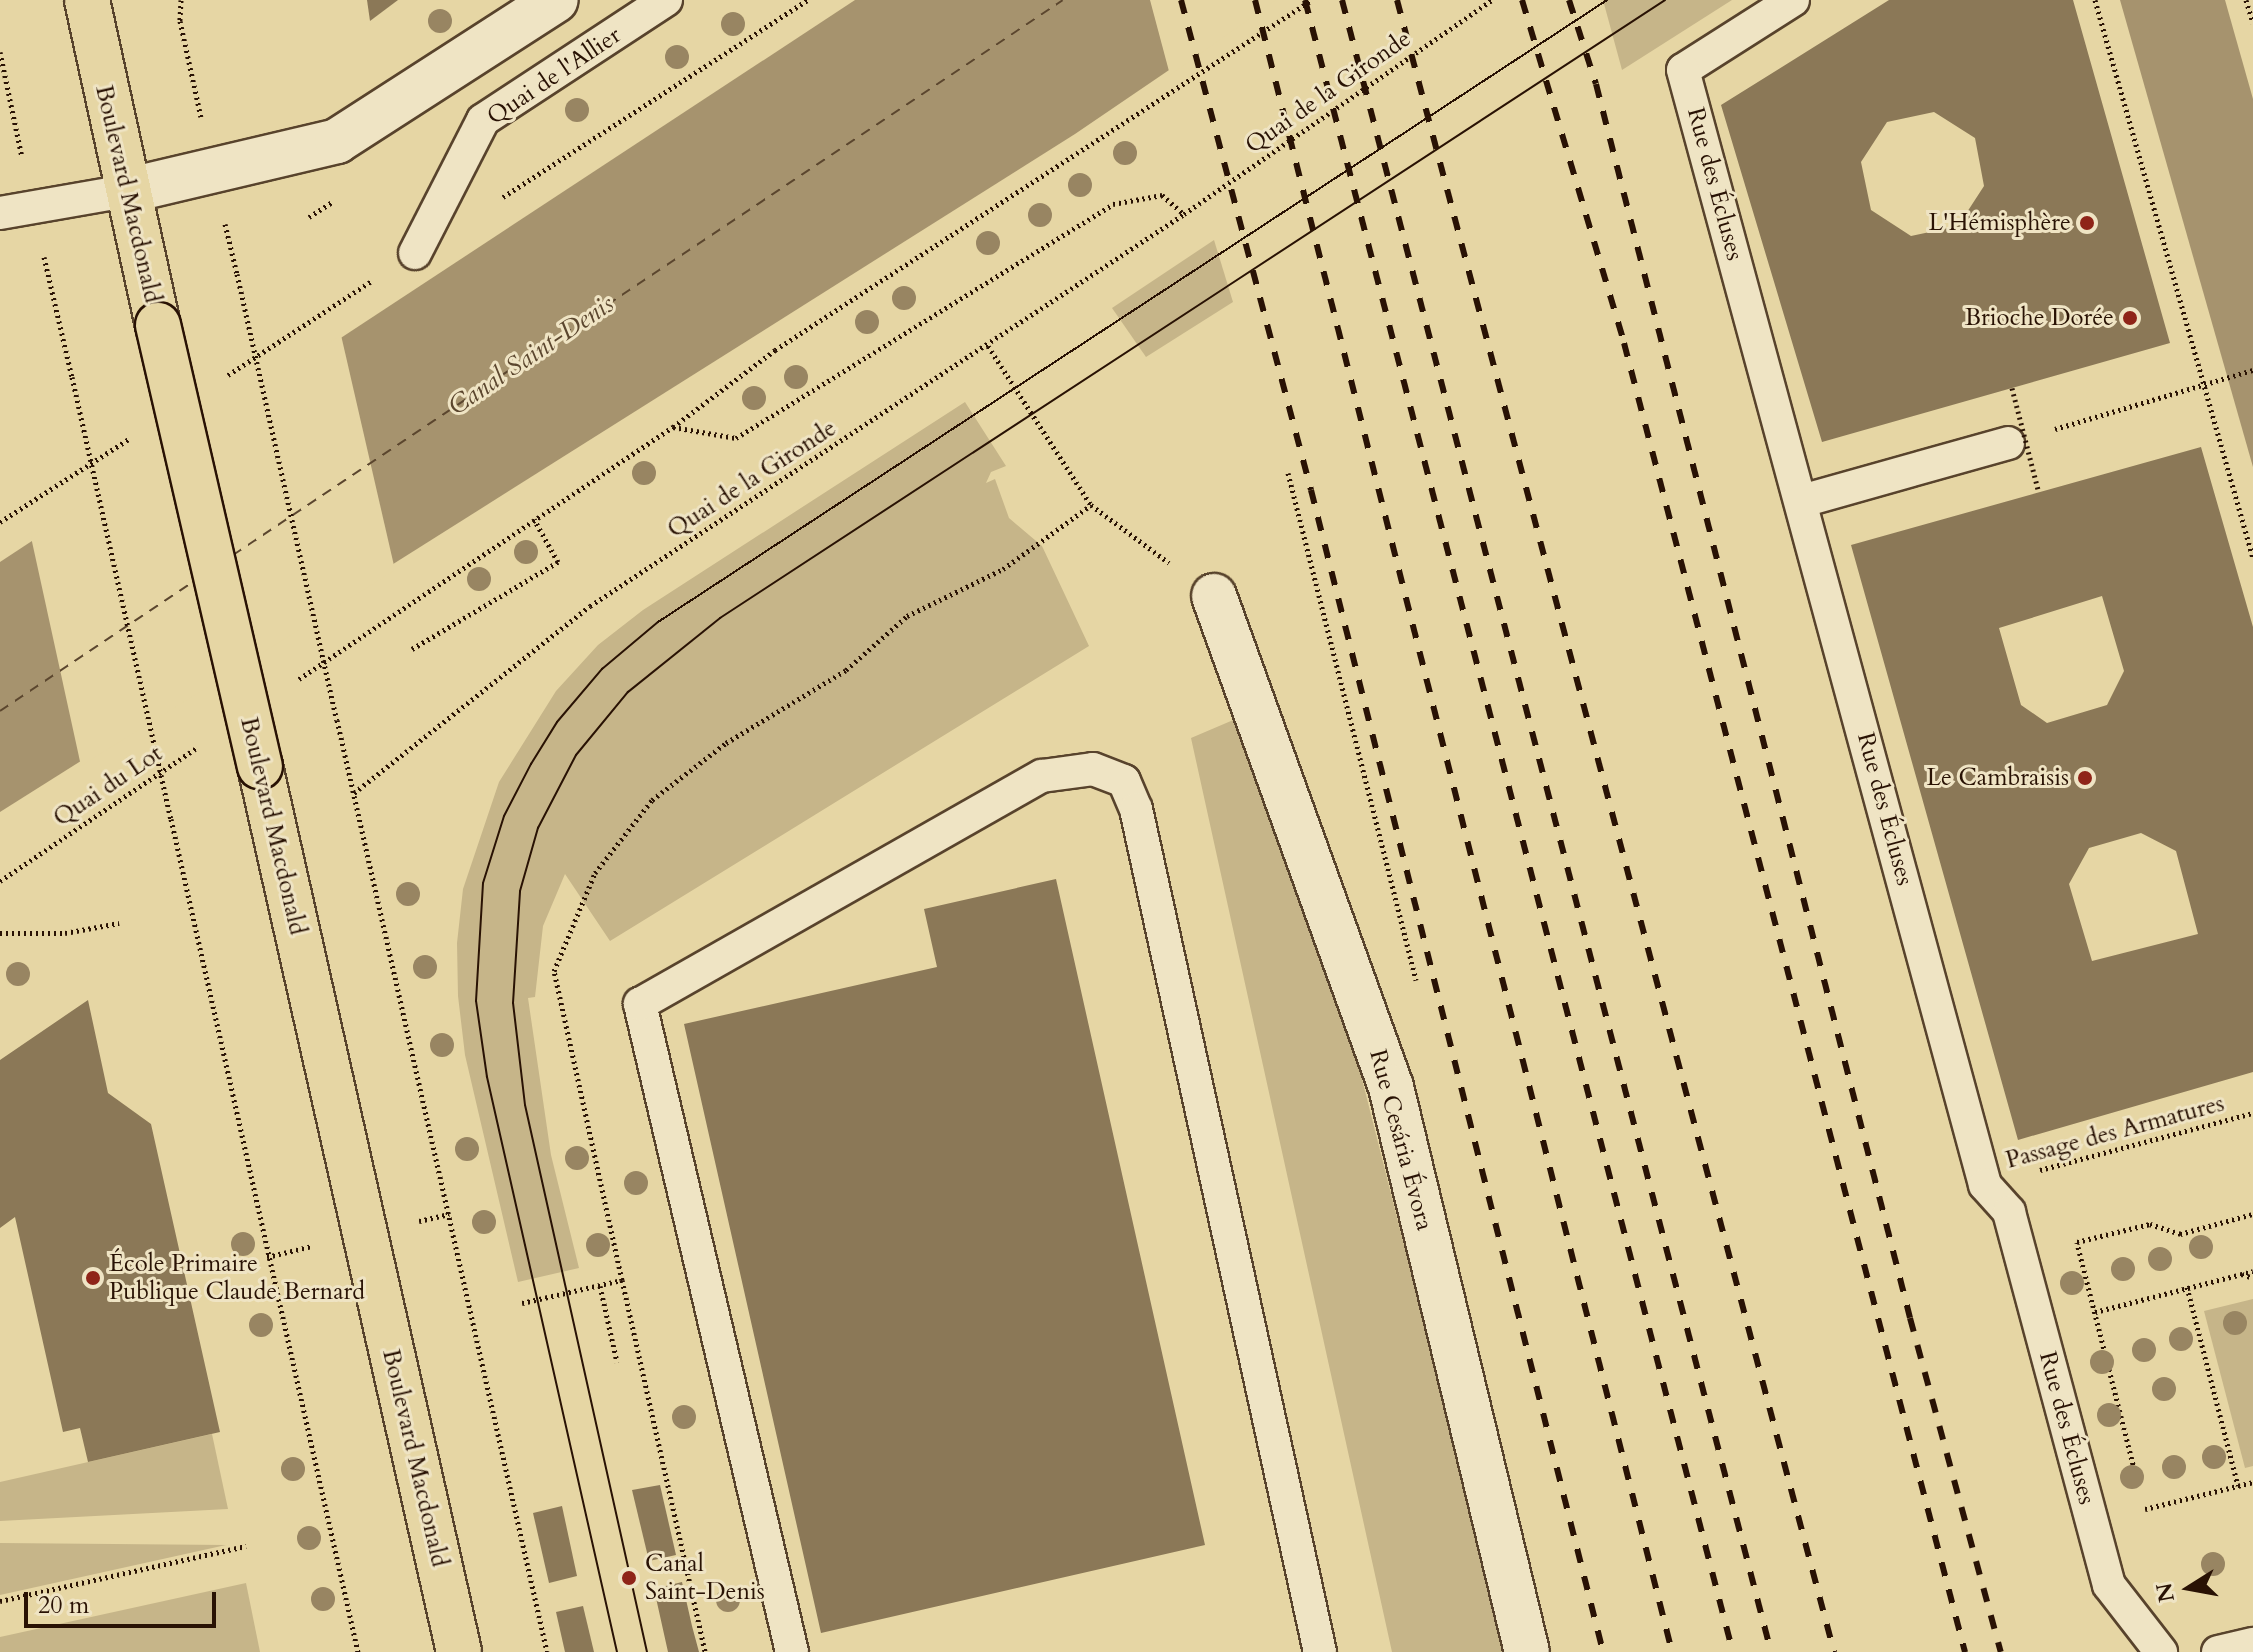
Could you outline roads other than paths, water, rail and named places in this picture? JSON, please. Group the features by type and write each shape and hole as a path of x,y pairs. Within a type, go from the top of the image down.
{"main road":[{"name":"Boulevard Macdonald","path":"87,0 126,191 260,766 459,1652"}],"street":[{"path":"126,191 337,141 556,0"},
{"name":"Rue Cesária Évora","path":"1214,596 1391,1087 1527,1652"}],"lane":[{"name":"Quai de l'Allier","path":"415,253 483,120 666,0"},
{"name":"Rue des Écluses","path":"1793,0 1683,70 1985,1185 2009,1212 2109,1585 2161,1652"},
{"path":"0,213 126,191"},
{"path":"1802,501 2008,443"},
{"path":"792,1652 640,1004 1042,776 1093,769 1124,781 1136,809 1320,1652"},
{"path":"2218,1652 2253,1644"}],"water":[{"path":"855,0 1272,0 1075,134 0,812 0,562"},
{"path":"2120,0 2225,0 2253,99 2253,467"}],"tram line":[{"path":"617,1652 487,1077 476,1001 483,883 504,816 531,764 557,722 602,669 658,622 1607,0"},
{"path":"647,1652 525,1105 513,1003 520,891 538,828 576,755 628,692 720,618 1665,0"}],"railway":[{"path":"1181,0 1311,490 1603,1652"},
{"path":"1255,0 1672,1652"},
{"path":"1305,0 1733,1652"},
{"path":"1342,0 1771,1652"},
{"path":"1397,0 1834,1652"},
{"path":"1522,0 1624,343 1965,1652"},
{"path":"1569,0 1596,84 1910,1318 2001,1652"}],"place":[{"name":"L'Hémisphère","path":"2087,223"},
{"name":"Brioche Dorée","path":"2130,318"},
{"name":"Le Cambraisis","path":"2085,778"},
{"name":"École Primaire Publique Claude Bernard","path":"93,1278"},
{"name":"Canal Saint-Denis","path":"629,1578"}]}
